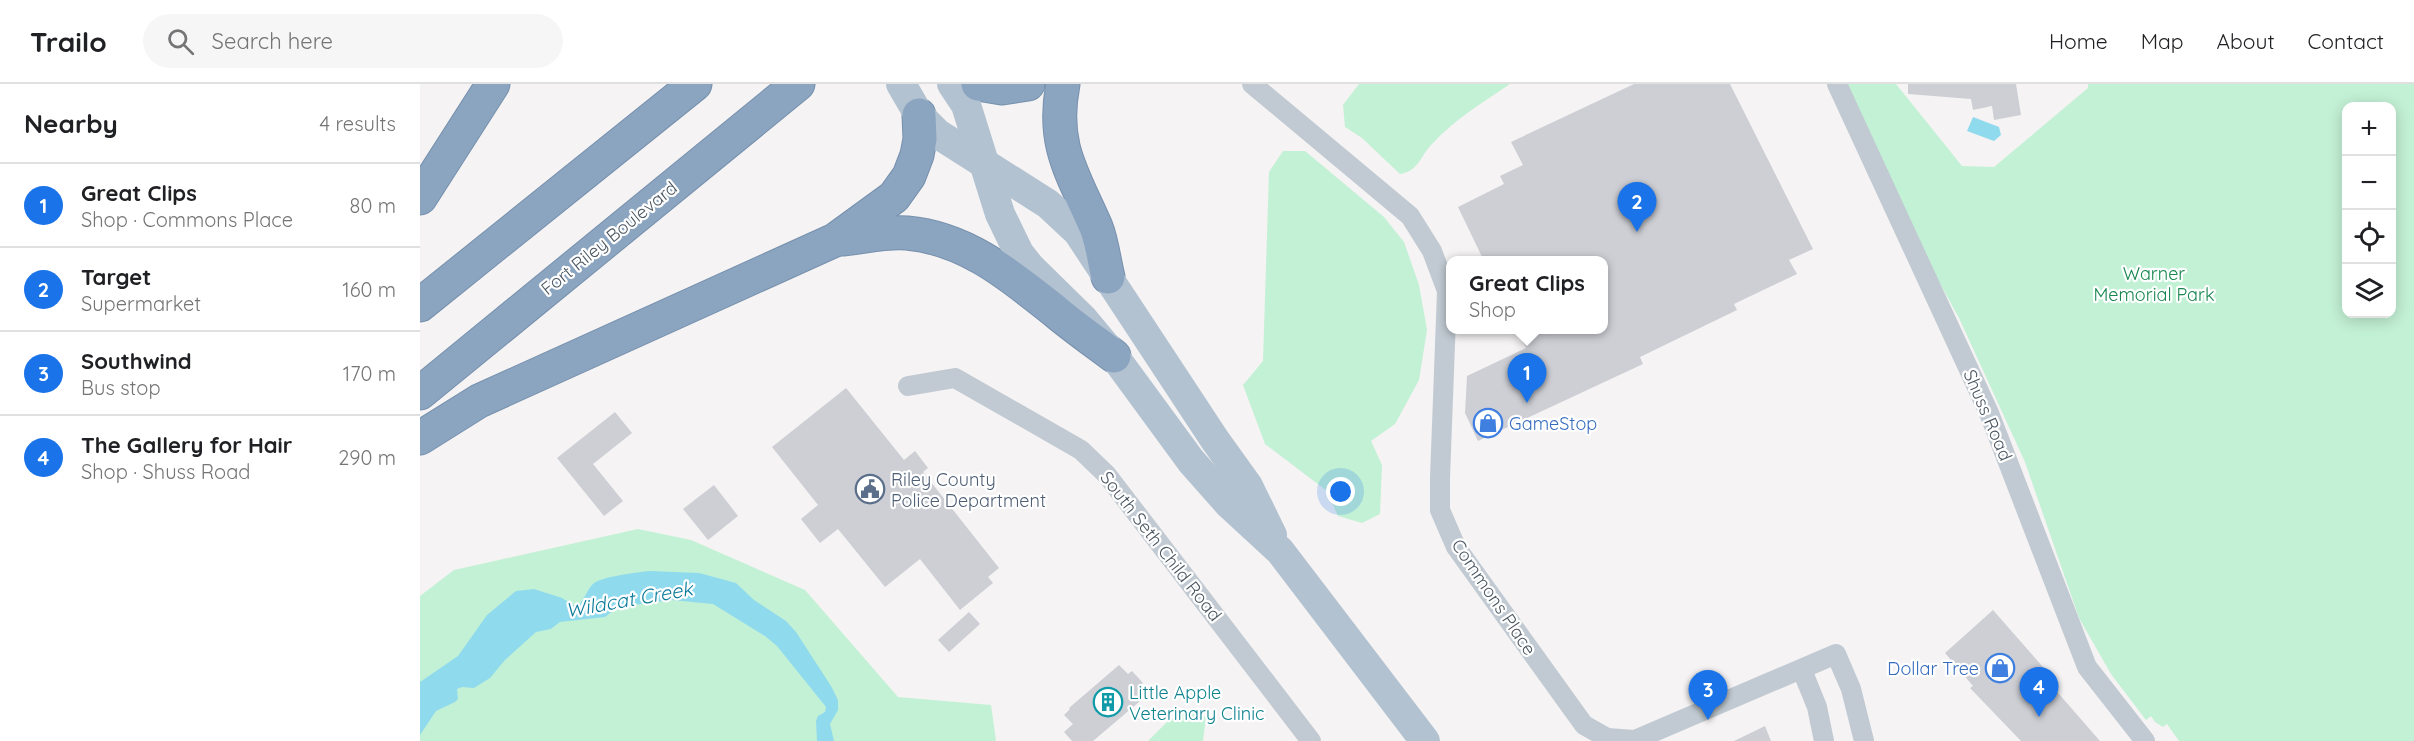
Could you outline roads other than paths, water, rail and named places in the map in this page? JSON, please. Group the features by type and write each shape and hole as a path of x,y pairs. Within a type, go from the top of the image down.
{"highway":[{"path":"420,198 493,84"},
{"path":"420,305 695,84"},
{"path":"978,84 1002,88 1028,84"},
{"path":"1063,84 1059,104 1059,134 1066,163 1096,229 1108,277"},
{"name":"Fort Riley Boulevard","path":"420,393 787,94"},
{"path":"420,438 479,401 835,240 894,197 909,176 920,139 919,115"},
{"path":"835,240 885,233 905,233 928,236 965,249 1014,278 1114,356"}],"main road":[{"path":"901,84 919,115 938,134 1063,216 1078,232 1215,440 1248,486 1280,551"},
{"path":"952,84 966,105 1000,214 1019,254 1084,320 1199,469 1229,504 1280,551 1425,741"}],"street":[{"name":"Commons Place","path":"1252,84 1410,216 1432,251 1446,288"},
{"name":"Shuss Road","path":"1837,84 1989,413 2087,667 2145,741"},
{"name":"Commons Place","path":"1446,318 1440,510 1456,547 1584,725 1607,738 1635,740 1836,654 1855,700 1863,741"},
{"name":"South Seth Child Road","path":"908,386 956,378 1081,450 1107,475 1311,741"},
{"path":"1802,670 1817,707 1824,741"}],"water":[{"path":"1973,117 1999,127 2001,135 1994,141 1967,131"},
{"name":"Wildcat Creek","path":"650,571 699,573 736,583 754,600 786,621 796,632 838,700 838,710 830,724 834,741 817,741 816,721 818,716 825,712 826,707 777,646 713,604 672,600 618,607 605,617 560,622 551,629 536,632 505,660 490,678 474,688 457,689 458,699 436,711 420,735 420,682 458,656 487,615 516,591 534,589 562,598 573,605 579,605 597,581"}],"place":[{"name":"Target","path":"1637,232"},
{"name":"Great Clips","path":"1527,403"},
{"name":"GameStop","path":"1488,423"},
{"name":"Riley County Police Department","path":"870,489"},
{"name":"Dollar Tree","path":"2000,668"},
{"name":"Little Apple Veterinary Clinic","path":"1108,702"},
{"name":"The Gallery for Hair","path":"2039,717"},
{"name":"Southwind","path":"1708,720"}],"park label":[{"name":"Warner Memorial Park","path":"2154,283"}]}
